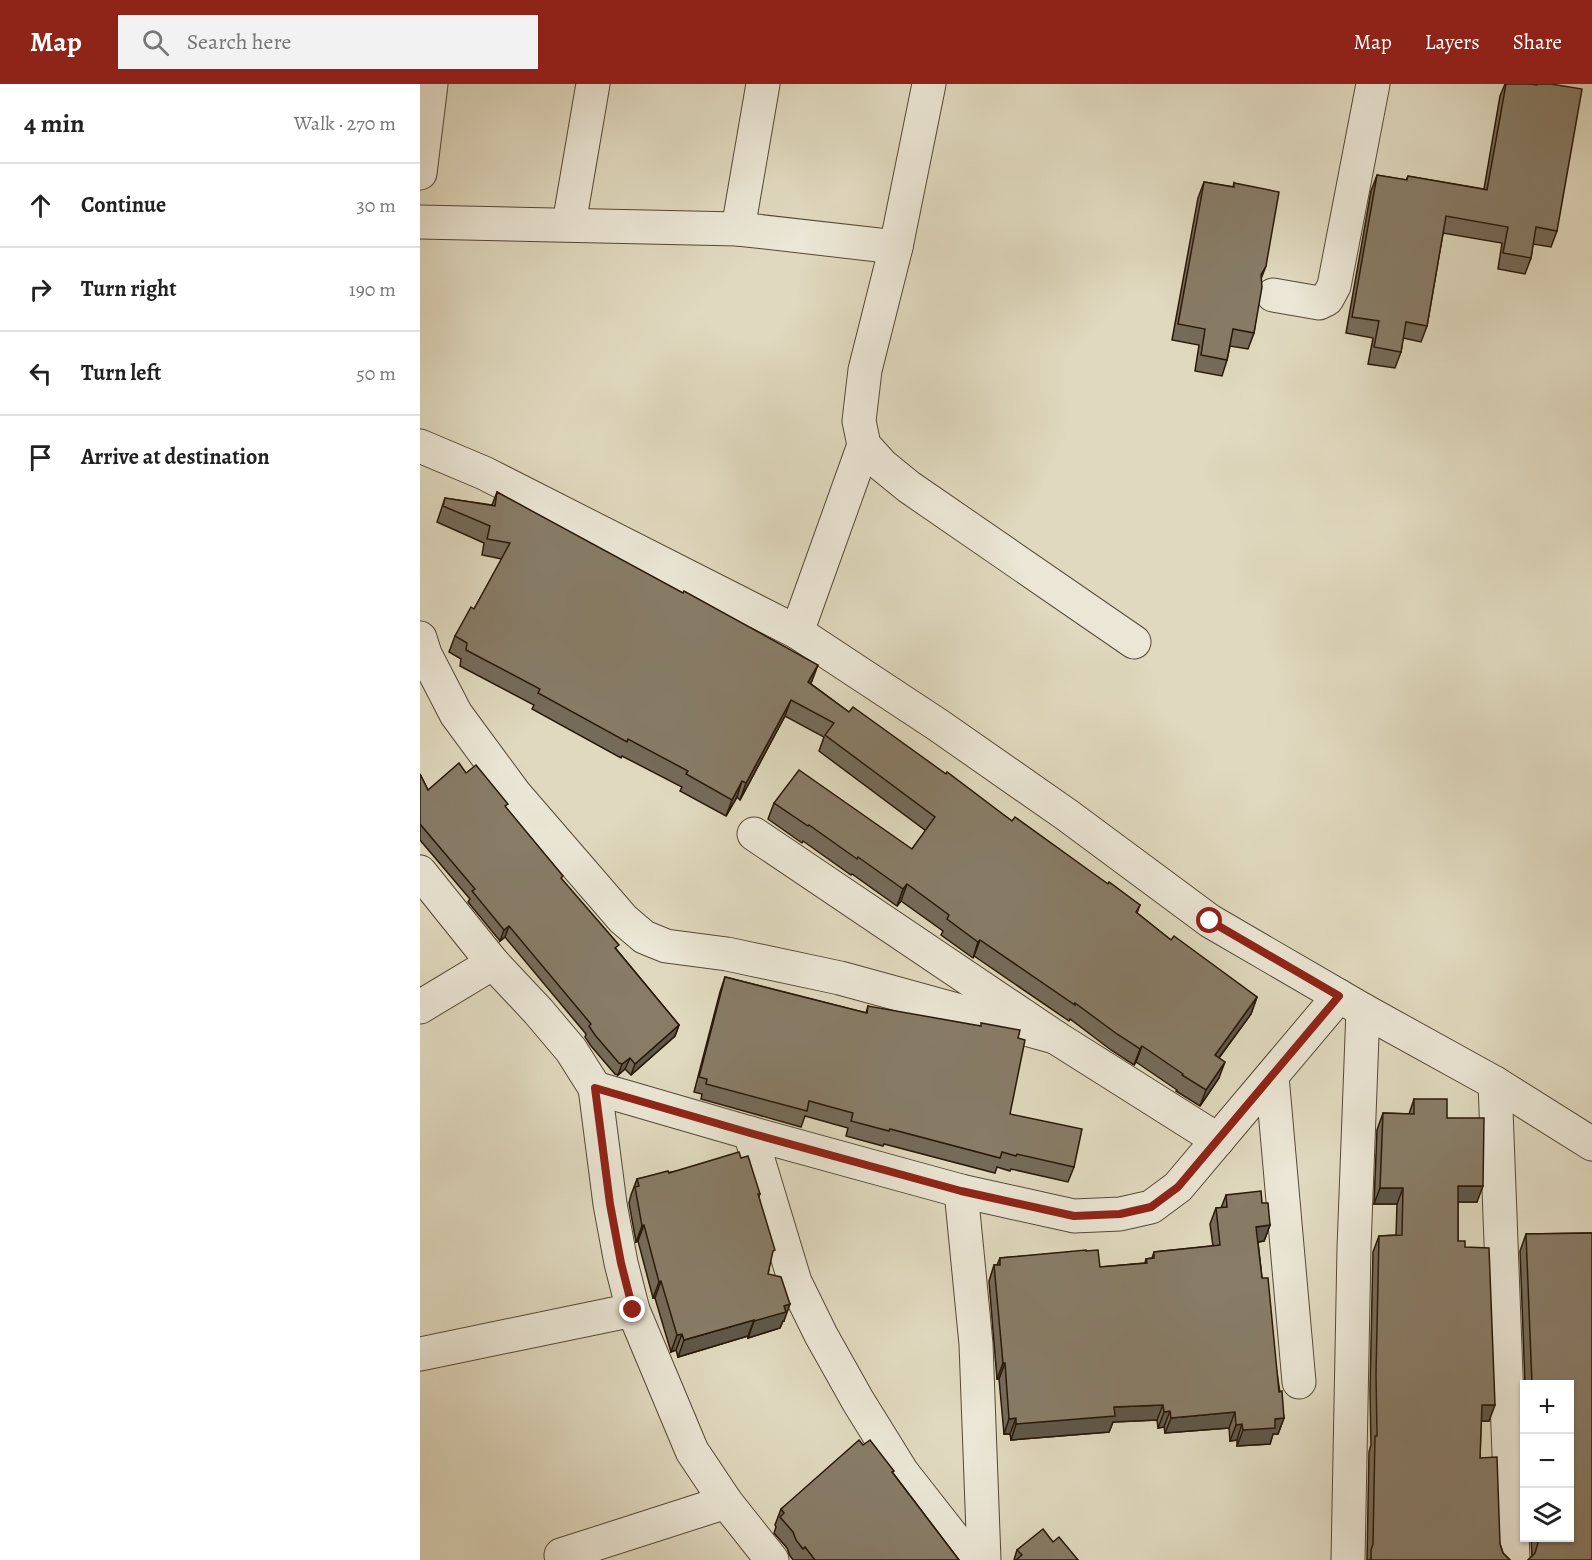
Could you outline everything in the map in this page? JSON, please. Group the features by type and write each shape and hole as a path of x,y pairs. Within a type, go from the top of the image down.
{"street":[{"path":"420,173 431,84"},
{"path":"569,224 593,84"},
{"path":"738,229 763,84"},
{"path":"928,84 896,247 865,370 859,421 864,445 882,465 909,487 1134,642"},
{"path":"1273,295 1319,303 1327,299 1334,286 1373,84"},
{"path":"420,222 738,229 896,247"},
{"path":"797,632 864,445"},
{"path":"420,446 484,473 797,632 1048,802 1210,921 1495,1083 1592,1144"},
{"path":"420,638 425,654 456,714 515,794 623,919 644,937 666,946 727,954 840,978 1055,1037"},
{"path":"754,834 1055,1037 1218,1140"},
{"path":"420,873 493,963 571,1050 595,1088 610,1204 633,1310 692,1451 726,1502 772,1560"},
{"path":"420,1007 493,963"},
{"path":"595,1088 961,1191 1074,1216 1120,1214 1151,1207 1178,1187 1272,1076 1351,1003"},
{"path":"1348,1560 1354,1248 1351,1003"},
{"path":"1272,1076 1299,1382"},
{"path":"1495,1083 1513,1560"},
{"path":"750,1133 795,1282 821,1335 902,1472 971,1560"},
{"path":"961,1191 976,1344 984,1560"},
{"path":"420,1354 633,1310"},
{"path":"561,1555 726,1502"}],"building":[{"path":"1506,84 1551,84 1582,89 1557,231 1536,227 1531,258 1503,253 1508,227 1446,216 1427,326 1406,322 1401,352 1374,347 1379,321 1352,317 1377,175 1407,180 1408,176 1487,190"},
{"path":"1204,182 1234,187 1234,183 1279,192 1266,266 1261,275 1262,287 1254,333 1233,329 1227,360 1201,355 1205,329 1178,324"},
{"path":"497,492 818,665 808,682 849,712 853,707 946,774 947,772 1012,821 1015,817 1108,884 1109,882 1140,905 1136,912 1171,940 1174,936 1257,997 1215,1055 1225,1062 1206,1090 1142,1046 1140,1049 1117,1034 980,940 978,942 947,919 949,915 907,884 903,889 774,803 799,770 912,849 935,817 825,735 834,723 791,700 746,783 742,781 732,800 686,774 688,771 628,739 627,742 538,693 540,689 466,650 467,643 455,636 471,607 474,609 510,543 487,539 490,526 443,506 445,498 495,506"},
{"path":"459,763 466,773 476,765 508,804 505,806 563,876 561,878 619,945 615,948 679,1025 635,1064 630,1058 622,1064 619,1063 595,1035 589,1026 591,1024 509,926 504,930 472,891 475,889 420,824 420,774 428,790"},
{"path":"725,977 867,1013 868,1006 981,1026 981,1023 1020,1030 1018,1038 1025,1040 1010,1114 1082,1129 1074,1167 1002,1152 1000,1158 851,1121 853,1113 809,1101 807,1111 706,1084 707,1079 699,1077"},
{"path":"1414,1099 1447,1099 1447,1118 1484,1118 1483,1186 1458,1186 1458,1241 1465,1241 1465,1247 1489,1248 1495,1405 1482,1405 1480,1458 1497,1457 1500,1544 1503,1553 1510,1560 1371,1560 1375,1436 1377,1436 1379,1236 1402,1235 1403,1188 1380,1188 1383,1113 1414,1114"},
{"path":"739,1152 741,1158 748,1156 775,1250 768,1274 781,1277 790,1304 784,1306 786,1312 684,1340 682,1334 677,1335 661,1281 659,1282 644,1225 642,1226 635,1187 639,1186 637,1179 668,1171 669,1173"},
{"path":"1261,1191 1262,1203 1268,1203 1270,1225 1256,1227 1262,1278 1268,1278 1279,1392 1282,1391 1284,1418 1275,1419 1275,1428 1243,1430 1242,1424 1236,1425 1235,1412 1171,1418 1170,1411 1164,1412 1163,1405 1114,1407 1115,1416 1016,1424 1016,1418 1009,1419 994,1265 1000,1265 1000,1258 1098,1250 1100,1267 1147,1263 1146,1259 1154,1258 1154,1252 1220,1245 1216,1208 1227,1207 1226,1195"},
{"path":"1592,1233 1592,1560 1528,1560 1535,1553 1538,1542 1574,1542 1574,1380 1532,1380 1526,1234"},
{"path":"859,1440 863,1445 870,1440 959,1560 815,1560 805,1547 803,1549 793,1532 780,1517 784,1513 781,1509"},
{"path":"1043,1529 1053,1542 1059,1537 1078,1560 1016,1560 1022,1555 1017,1550"}],"route":[{"path":"633,1310 610,1204 595,1088 961,1191 1074,1216 1120,1214 1151,1207 1178,1187 1339,996 1210,921"}]}
